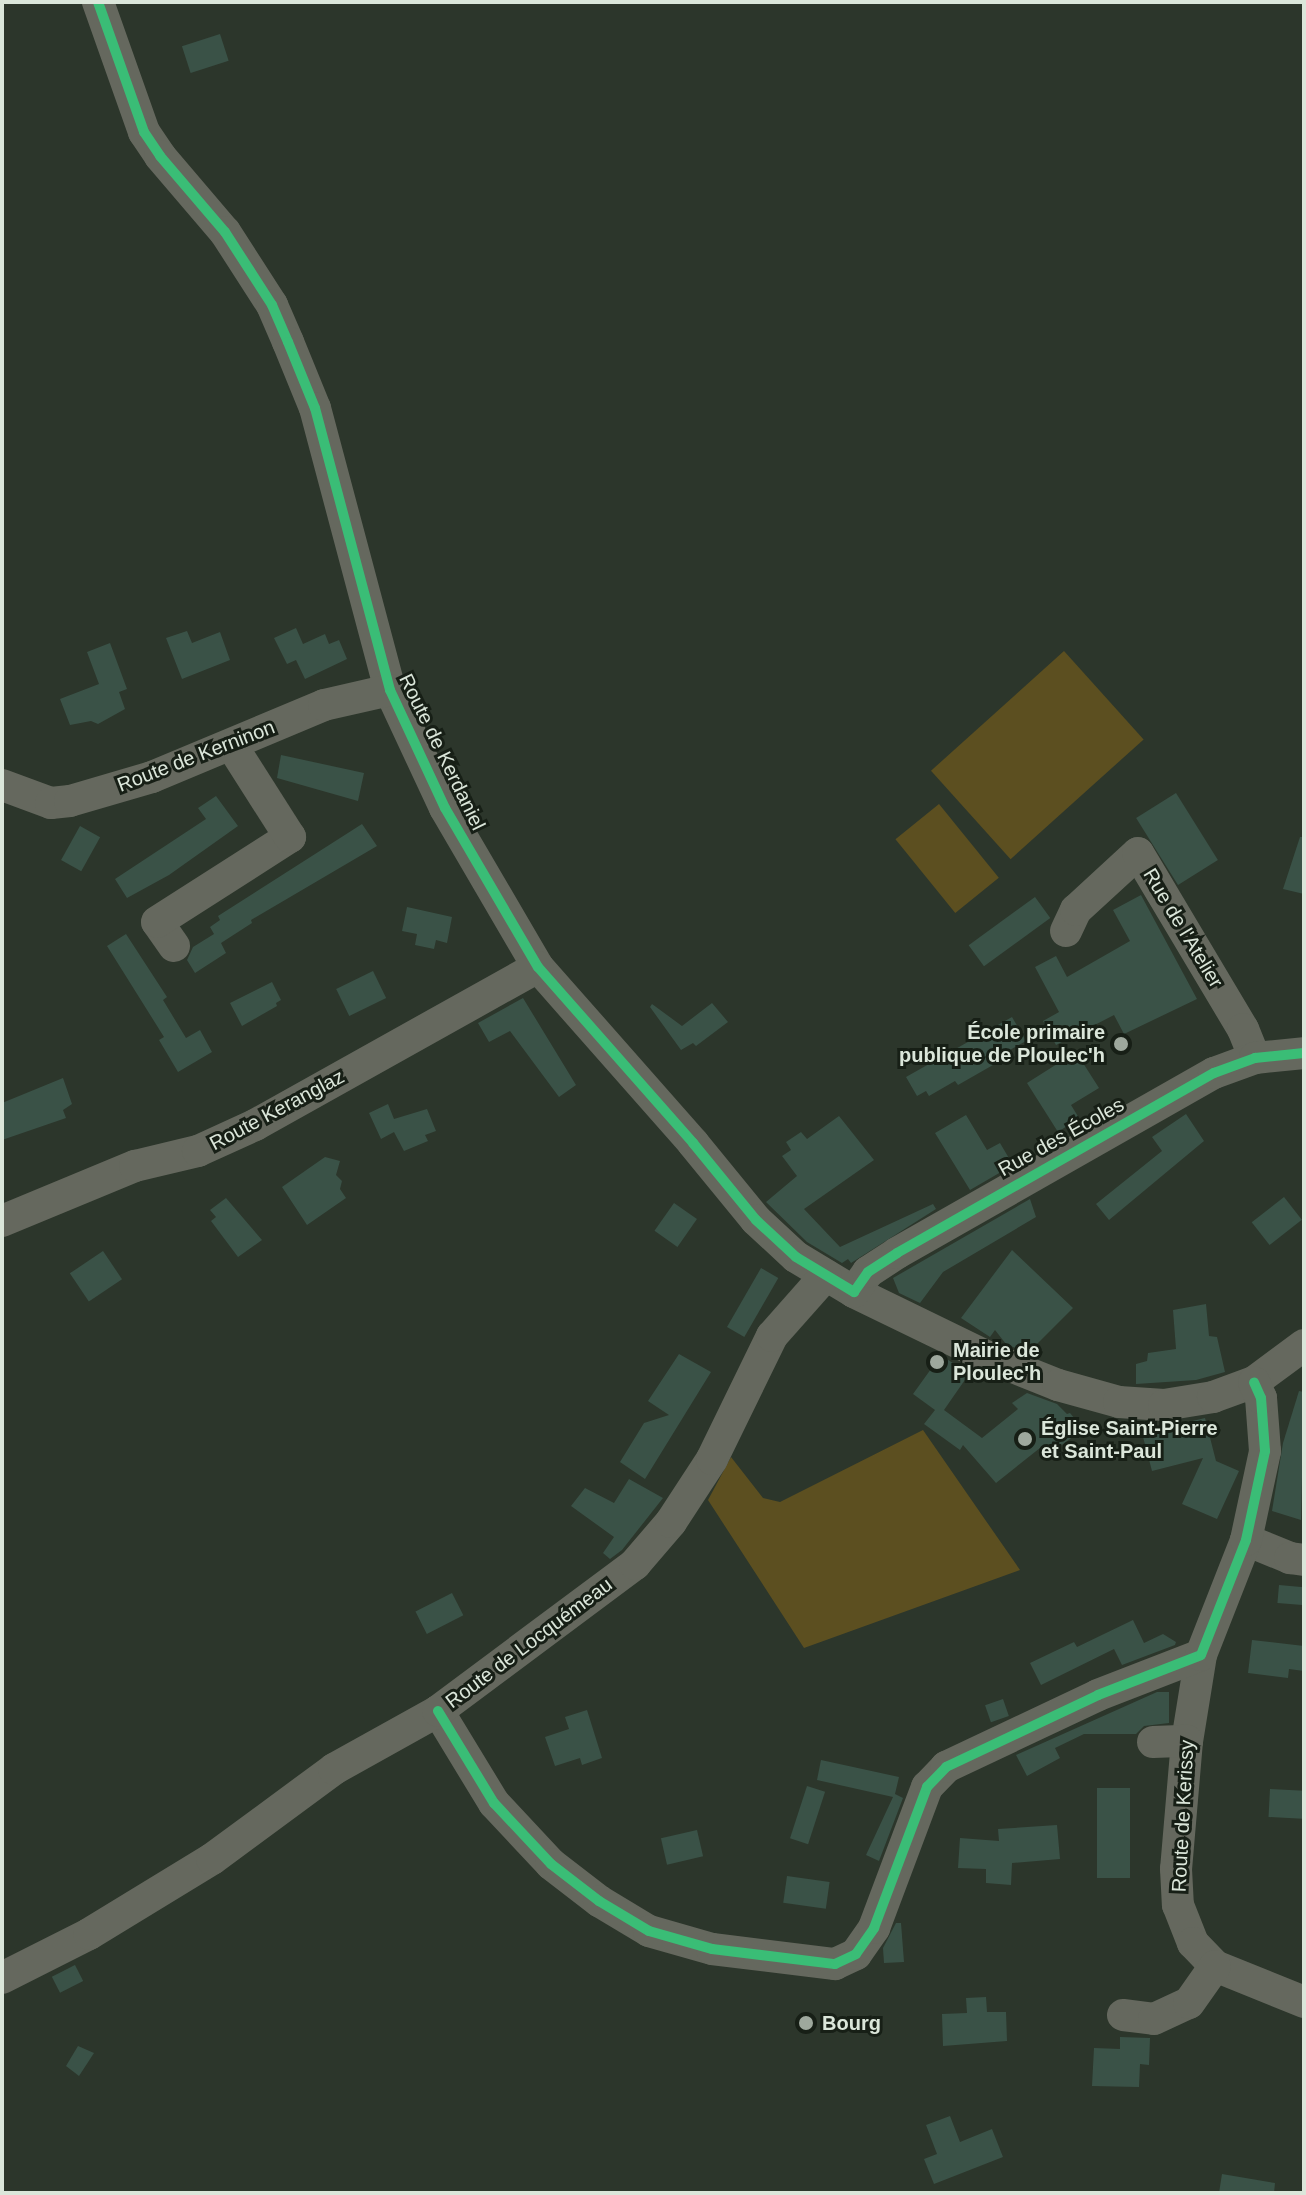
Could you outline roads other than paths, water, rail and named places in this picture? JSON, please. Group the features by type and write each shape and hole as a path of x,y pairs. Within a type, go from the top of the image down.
{"street":[{"name":"Route de Kerdaniel","path":"98,2 144,132 160,156 225,232 256,278 299,368 315,408 342,502 390,690 445,808 538,967 756,1220 796,1257 854,1292 988,1357 1058,1385 1119,1402 1164,1405 1213,1397 1254,1382 1304,1345"},
{"name":"Route de Kerninon","path":"2,785 51,803 70,801 152,777 324,705 390,690"},
{"path":"174,946 157,922 290,837 232,746"},
{"name":"Rue de l'Atelier","path":"1066,931 1076,910 1138,853 1243,1029 1255,1058"},
{"name":"Route Keranglaz","path":"2,1221 135,1166 198,1151 255,1125 538,967"},
{"name":"Rue des Écoles","path":"854,1292 868,1272 981,1203 1214,1073 1255,1058 1304,1053"},
{"name":"Route de Locquémeau","path":"2,1978 89,1934 212,1859 334,1769 438,1711 635,1564 671,1522 712,1459 772,1336 826,1275"},
{"name":"Route de Kerissy","path":"1254,1382 1261,1398 1265,1451 1246,1540 1201,1655 1187,1741 1176,1869 1178,1905 1193,1943 1215,1966 1304,2002"},
{"path":"1246,1540 1290,1558 1304,1560"},
{"path":"438,1711 494,1803 551,1864 599,1901 649,1931 712,1949 835,1964 856,1954 874,1928 927,1787 946,1767 1098,1695 1201,1655"},
{"path":"1153,1742 1187,1741"},
{"path":"1123,2015 1154,2019 1189,2003 1215,1966"}],"place":[{"name":"École primaire publique de Ploulec'h","path":"1121,1044"},
{"name":"Mairie de Ploulec'h","path":"937,1362"},
{"name":"Église Saint-Pierre et Saint-Paul","path":"1025,1439"},
{"name":"Bourg","path":"806,2023"}]}
